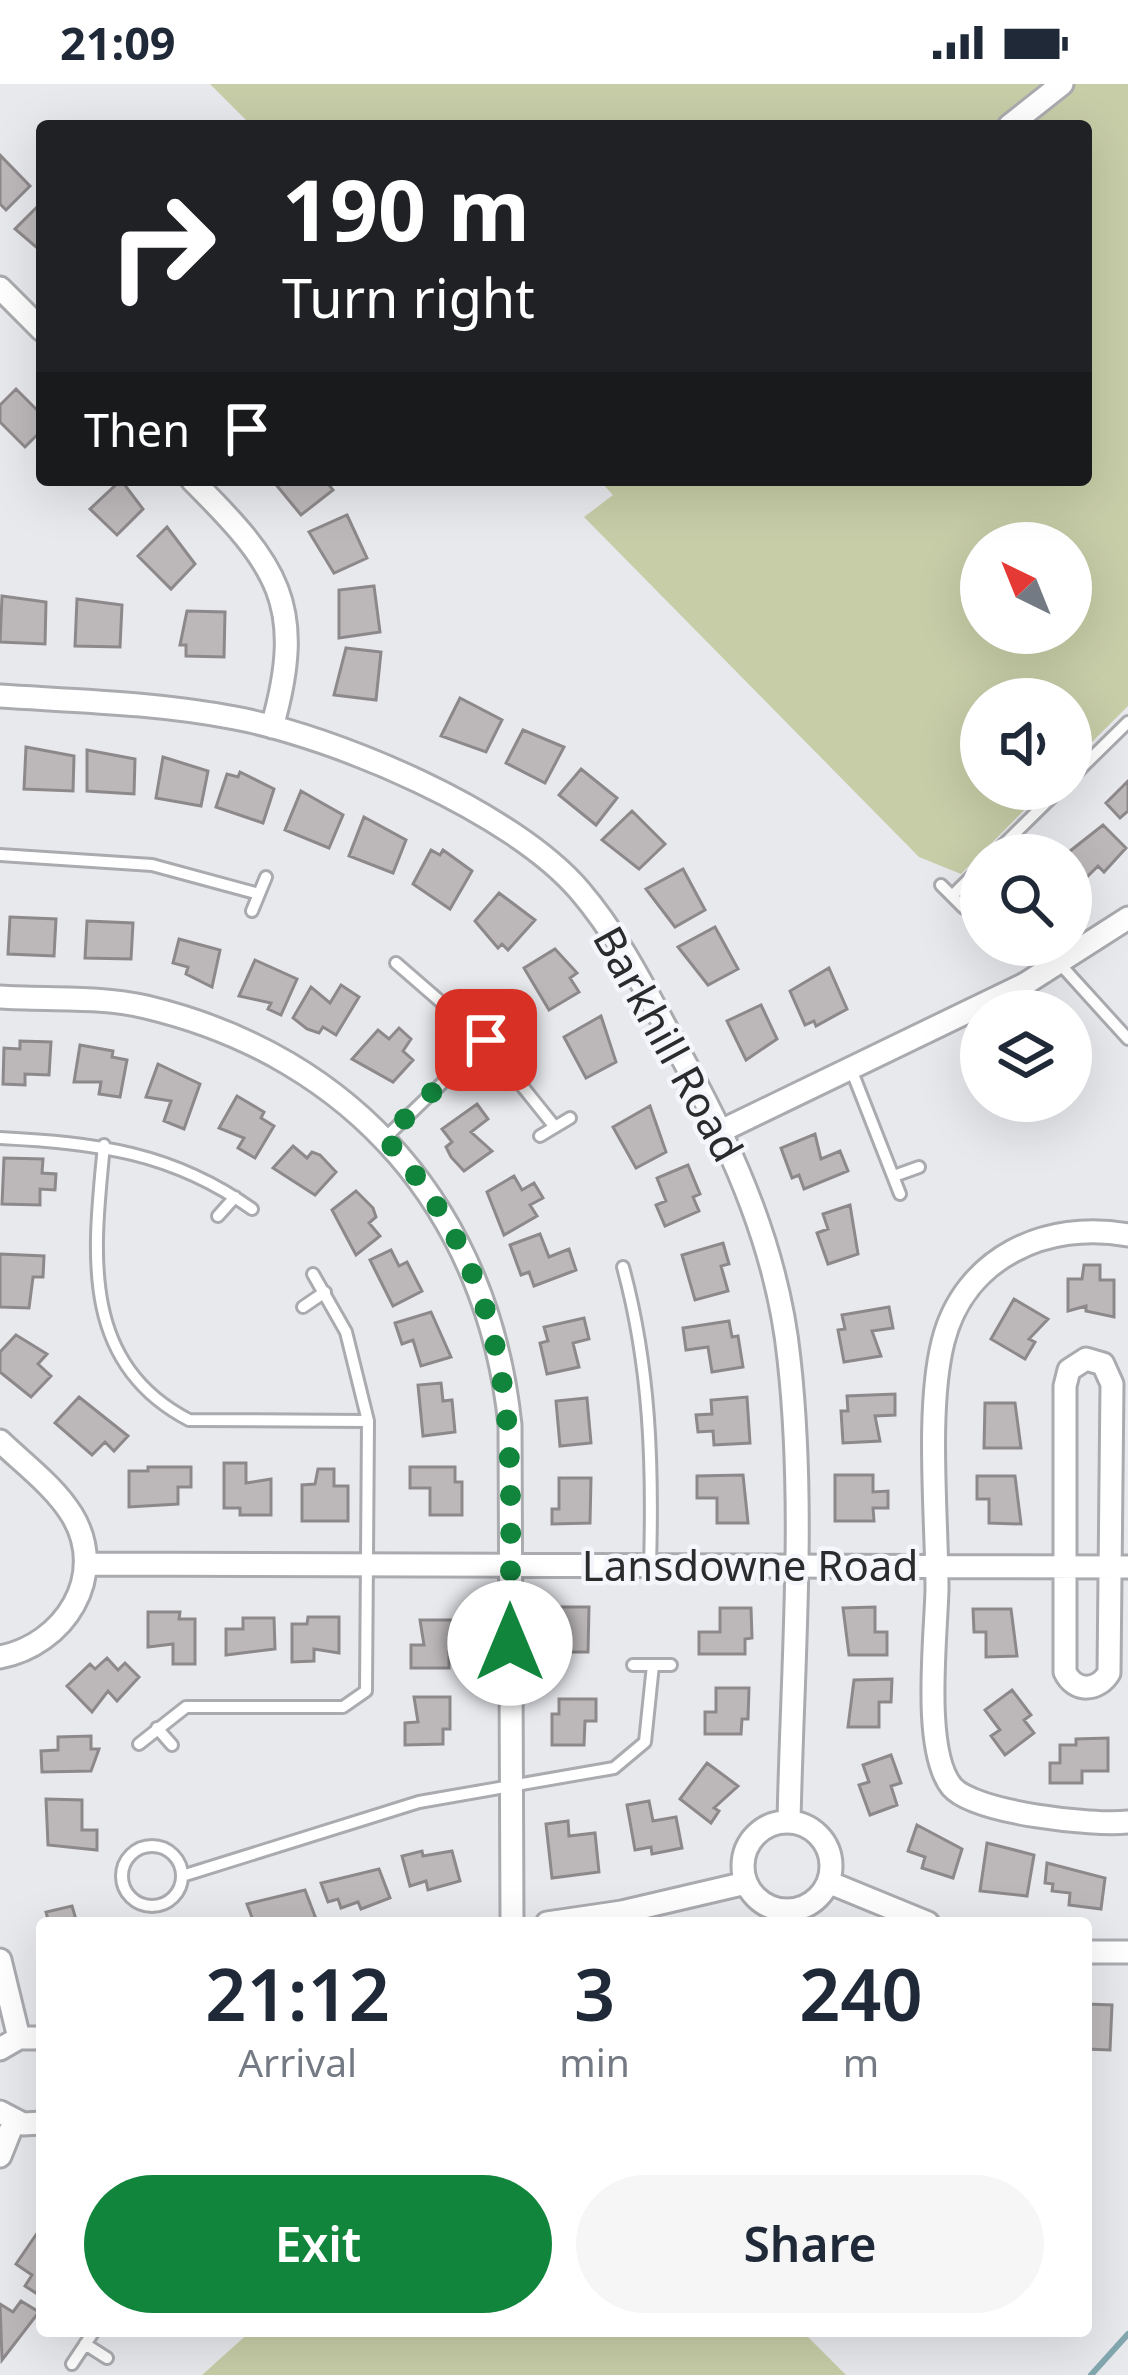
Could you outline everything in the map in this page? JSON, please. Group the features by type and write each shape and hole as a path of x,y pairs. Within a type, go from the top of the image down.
{"street":[{"path":"1017,120 1062,84"},
{"path":"0,288 36,324"},
{"path":"198,486 255,544 280,590 290,644 272,727"},
{"name":"Barkhill Road","path":"0,695 158,706 272,727 440,792 498,824 578,888 617,940 721,1131 759,1226 783,1319 792,1394 789,1822"},
{"path":"1092,942 1128,918"},
{"path":"721,1131 1056,966"},
{"path":"0,998 142,1006 196,1022 278,1057 346,1103 385,1138 444,1214 482,1291 494,1330 510,1425 512,1917"},
{"path":"1128,1235 1079,1229 1031,1241 996,1261 960,1301 940,1356 936,1729 938,1762 949,1783 975,1803 1097,1824 1128,1822"},
{"path":"1093,1359 1108,1370 1112,1384 1120,1568 1109,1672 1102,1683 1086,1688 1071,1682 1065,1672 1066,1377 1080,1360 1093,1359"},
{"path":"0,1442 74,1518 85,1564 79,1596 57,1629 34,1646 0,1657"},
{"name":"Lansdowne Road","path":"85,1564 1120,1568"},
{"path":"789,1822 806,1826 824,1841 831,1861 828,1882 817,1898 791,1910 766,1905 746,1882 743,1862 753,1838 768,1826 789,1822"},
{"path":"588,1917 746,1882"},
{"path":"828,1882 913,1917"},
{"path":"1092,1952 1128,1952"},
{"path":"0,1960 20,2041"},
{"path":"0,2156 7,2117"}],"lane":[{"path":"1092,757 1128,722"},
{"path":"1014,834 1039,810"},
{"path":"0,854 152,866 259,894"},
{"path":"252,911 266,877"},
{"path":"941,885 960,904"},
{"path":"952,896 960,888"},
{"path":"396,963 486,1040 556,1127"},
{"path":"1062,966 1128,1039"},
{"path":"385,1138 486,1040"},
{"path":"850,1067 901,1194"},
{"path":"540,1136 570,1118"},
{"path":"0,1138 104,1144 158,1157 252,1209"},
{"path":"104,1144 97,1296 113,1349 124,1363 189,1420 368,1420"},
{"path":"894,1176 919,1167"},
{"path":"218,1216 235,1197"},
{"path":"623,1267 638,1322 651,1418 650,1566"},
{"path":"140,1744 186,1707 343,1707 361,1699 369,1682 368,1420 353,1354 313,1274"},
{"path":"303,1307 325,1292"},
{"path":"633,1665 671,1665"},
{"path":"182,1876 169,1852 149,1846 131,1854 122,1878 130,1896 151,1906 173,1896 182,1876 338,1823 628,1762 650,1729 652,1665"},
{"path":"157,1728 172,1744"},
{"path":"72,2364 90,2337"},
{"path":"85,2344 107,2358"}],"green space":[{"path":"210,84 1128,84 1128,706 1092,742 1092,678 960,678 960,810 1024,810 1001,834 960,834 960,874 919,857 584,517 613,495 605,486 1092,486 1092,120 246,120"},
{"path":"244,2337 808,2337 846,2375 202,2375"}],"building":[{"path":"0,155 30,186 6,210 0,204"},
{"path":"36,208 36,247 15,229"},
{"path":"16,389 36,409 36,436 25,447 0,422 0,405"},
{"path":"115,486 126,486 143,509 117,535 90,509"},
{"path":"277,486 330,486 333,490 301,515"},
{"path":"347,515 367,558 334,573 309,532"},
{"path":"167,527 195,564 171,589 138,556"},
{"path":"374,586 380,632 339,638 339,590"},
{"path":"2,596 46,602 45,644 0,642"},
{"path":"77,599 122,605 120,647 75,646"},
{"path":"187,611 225,612 224,657 186,656 186,645 180,645"},
{"path":"346,648 381,652 376,700 334,695"},
{"path":"460,698 502,720 486,752 441,736"},
{"path":"523,730 564,747 545,783 506,763"},
{"path":"26,747 74,756 73,791 24,789"},
{"path":"87,750 135,759 134,794 87,791"},
{"path":"163,757 208,771 201,806 156,798"},
{"path":"581,769 617,798 596,825 559,795"},
{"path":"240,772 274,789 263,823 216,807 227,774 238,777"},
{"path":"1128,781 1128,811 1120,818 1106,803"},
{"path":"301,791 343,815 329,848 285,830"},
{"path":"632,811 665,844 639,869 602,840"},
{"path":"364,817 406,840 393,873 349,856"},
{"path":"1103,825 1126,848 1104,872 1098,866 1092,872 1092,834"},
{"path":"431,850 440,855 443,850 472,871 450,909 413,884"},
{"path":"683,869 705,910 675,927 646,889"},
{"path":"499,893 535,920 508,950 502,944 498,948 475,921"},
{"path":"10,917 56,919 54,956 8,954"},
{"path":"87,921 133,923 131,959 85,958"},
{"path":"715,927 738,969 708,985 678,947"},
{"path":"179,939 220,950 212,987 186,974 188,967 173,963"},
{"path":"555,949 577,973 570,978 579,992 549,1010 524,968"},
{"path":"255,960 297,979 281,1015 268,1009 271,1003 239,996"},
{"path":"829,968 847,1009 816,1026 814,1021 805,1025 790,991"},
{"path":"341,985 359,997 336,1035 323,1027 319,1033 307,1029 293,1018 311,987 330,1003"},
{"path":"761,1005 777,1039 746,1060 727,1021"},
{"path":"601,1016 616,1062 586,1078 564,1037"},
{"path":"399,1028 411,1039 403,1051 413,1060 393,1082 352,1059 378,1030 389,1039"},
{"path":"20,1041 51,1042 49,1075 25,1074 25,1085 3,1084 4,1048 20,1049"},
{"path":"80,1045 113,1051 112,1057 127,1060 120,1097 99,1094 101,1082 74,1082"},
{"path":"158,1064 200,1084 184,1129 164,1121 171,1101 146,1097"},
{"path":"237,1096 264,1112 261,1118 274,1126 255,1158 238,1148 244,1138 219,1128"},
{"path":"477,1104 488,1119 471,1132 492,1151 464,1171 451,1157 446,1147 452,1142 442,1129"},
{"path":"650,1106 666,1152 636,1168 613,1127"},
{"path":"815,1134 821,1159 840,1151 848,1171 804,1189 799,1175 792,1178 781,1148"},
{"path":"293,1146 307,1158 312,1152 320,1155 336,1172 315,1195 273,1168"},
{"path":"4,1158 43,1159 42,1173 56,1174 55,1190 40,1189 40,1205 2,1204"},
{"path":"688,1165 700,1194 693,1197 699,1211 665,1226 656,1205 666,1201 657,1178"},
{"path":"514,1176 522,1190 534,1183 543,1198 530,1205 537,1216 504,1235 487,1192"},
{"path":"356,1191 373,1208 376,1217 369,1223 380,1236 356,1255 332,1210"},
{"path":"850,1205 858,1254 828,1264 817,1233 828,1229 823,1214"},
{"path":"540,1234 549,1257 569,1249 576,1270 534,1286 529,1272 521,1275 510,1245"},
{"path":"723,1243 729,1264 721,1266 728,1291 695,1300 682,1255"},
{"path":"391,1250 399,1266 407,1262 422,1291 393,1306 370,1260"},
{"path":"0,1254 44,1256 43,1277 33,1277 29,1308 0,1307"},
{"path":"1084,1265 1100,1265 1100,1280 1114,1280 1114,1317 1086,1311 1086,1306 1068,1311 1068,1279 1082,1279"},
{"path":"1014,1299 1048,1319 1029,1339 1035,1342 1025,1359 991,1339"},
{"path":"889,1307 893,1328 872,1331 881,1356 844,1362 838,1330 845,1329 842,1315"},
{"path":"431,1312 451,1357 421,1366 413,1340 402,1344 395,1323"},
{"path":"584,1318 589,1339 573,1343 579,1367 547,1374 540,1343 548,1341 544,1327"},
{"path":"729,1321 732,1337 738,1336 743,1367 712,1372 708,1347 686,1350 683,1328"},
{"path":"16,1335 47,1354 38,1364 51,1376 31,1397 0,1372 0,1352"},
{"path":"441,1383 443,1401 452,1400 455,1432 423,1436 418,1385"},
{"path":"895,1394 895,1415 875,1416 880,1441 843,1443 841,1411 848,1411 847,1396"},
{"path":"79,1397 128,1436 114,1451 105,1442 92,1455 55,1423"},
{"path":"747,1397 750,1443 714,1445 713,1431 698,1432 696,1415 712,1414 711,1400"},
{"path":"587,1398 591,1443 560,1446 556,1401"},
{"path":"985,1403 1015,1403 1021,1448 984,1448"},
{"path":"224,1463 246,1463 246,1483 271,1479 271,1515 240,1515 240,1508 224,1508"},
{"path":"148,1467 191,1467 191,1487 178,1487 178,1504 129,1507 129,1471 148,1471"},
{"path":"410,1467 455,1467 455,1482 462,1482 462,1515 430,1515 430,1488 410,1488"},
{"path":"318,1469 334,1469 334,1486 348,1486 348,1521 302,1521 302,1485 315,1484"},
{"path":"743,1475 748,1523 717,1523 717,1498 697,1498 697,1476"},
{"path":"835,1475 873,1475 873,1492 888,1491 888,1508 873,1508 874,1521 835,1521"},
{"path":"977,1476 1015,1476 1021,1524 989,1523 989,1499 977,1499"},
{"path":"559,1478 591,1478 590,1523 552,1524 552,1509 559,1509"},
{"path":"557,1607 589,1607 588,1652 550,1652 550,1638 556,1638"},
{"path":"875,1607 875,1632 887,1632 887,1655 849,1655 843,1608"},
{"path":"720,1608 751,1608 752,1638 745,1639 745,1654 699,1654 699,1632 720,1632"},
{"path":"973,1609 1011,1609 1017,1656 986,1657 986,1632 974,1632"},
{"path":"148,1612 180,1612 179,1619 195,1619 195,1664 173,1664 173,1644 148,1647"},
{"path":"308,1617 339,1617 339,1653 314,1649 314,1661 292,1662 292,1624 307,1624"},
{"path":"243,1618 274,1618 275,1649 226,1655 226,1629 243,1629"},
{"path":"420,1620 456,1620 456,1652 449,1652 449,1668 411,1668 411,1645 424,1645"},
{"path":"107,1658 118,1670 125,1663 139,1677 117,1701 108,1691 92,1712 67,1686 90,1664 95,1669"},
{"path":"892,1679 891,1702 879,1702 879,1727 848,1727 854,1680"},
{"path":"716,1688 749,1688 748,1719 742,1719 741,1734 705,1734 705,1712 716,1712"},
{"path":"1012,1690 1031,1715 1024,1720 1034,1733 1005,1755 991,1736 1000,1730 985,1710"},
{"path":"414,1697 450,1697 450,1729 443,1729 443,1744 405,1745 405,1723 418,1722"},
{"path":"559,1699 596,1699 596,1721 585,1721 584,1745 552,1745 552,1714 559,1714"},
{"path":"91,1736 91,1749 99,1749 91,1771 42,1772 41,1751 58,1750 58,1737"},
{"path":"1108,1738 1108,1771 1082,1771 1082,1783 1050,1783 1050,1763 1060,1763 1060,1745 1076,1745 1076,1739"},
{"path":"891,1755 901,1783 891,1786 897,1805 870,1815 859,1785 869,1782 863,1765"},
{"path":"707,1763 738,1786 714,1808 719,1811 711,1823 680,1799"},
{"path":"46,1799 82,1800 82,1830 97,1830 97,1850 48,1845"},
{"path":"649,1801 653,1821 676,1817 682,1848 652,1854 651,1847 635,1850 627,1805"},
{"path":"568,1821 569,1836 595,1833 599,1872 552,1878 546,1824"},
{"path":"917,1825 962,1849 953,1878 922,1868 925,1857 908,1851"},
{"path":"987,1843 1034,1855 1027,1896 980,1891"},
{"path":"422,1851 423,1856 452,1851 460,1881 428,1890 426,1881 410,1886 402,1856"},
{"path":"1047,1863 1105,1878 1101,1909 1069,1905 1070,1893 1052,1891 1053,1884 1045,1883"},
{"path":"379,1869 390,1898 361,1909 358,1902 341,1908 338,1899 328,1902 321,1883"},
{"path":"305,1890 315,1917 252,1917 247,1904"},
{"path":"72,1906 75,1917 47,1917 46,1912"},
{"path":"1092,2004 1112,2005 1110,2050 1092,2049"},
{"path":"36,2235 36,2293 25,2286 32,2275 16,2264"},
{"path":"21,2301 36,2310 36,2316 2,2360 0,2304 13,2312"}],"waterway":[{"path":"1091,2375 1128,2334"}],"route":[{"path":"486,1040 385,1138 444,1214 482,1291 494,1330 510,1425 510,1643"}]}
